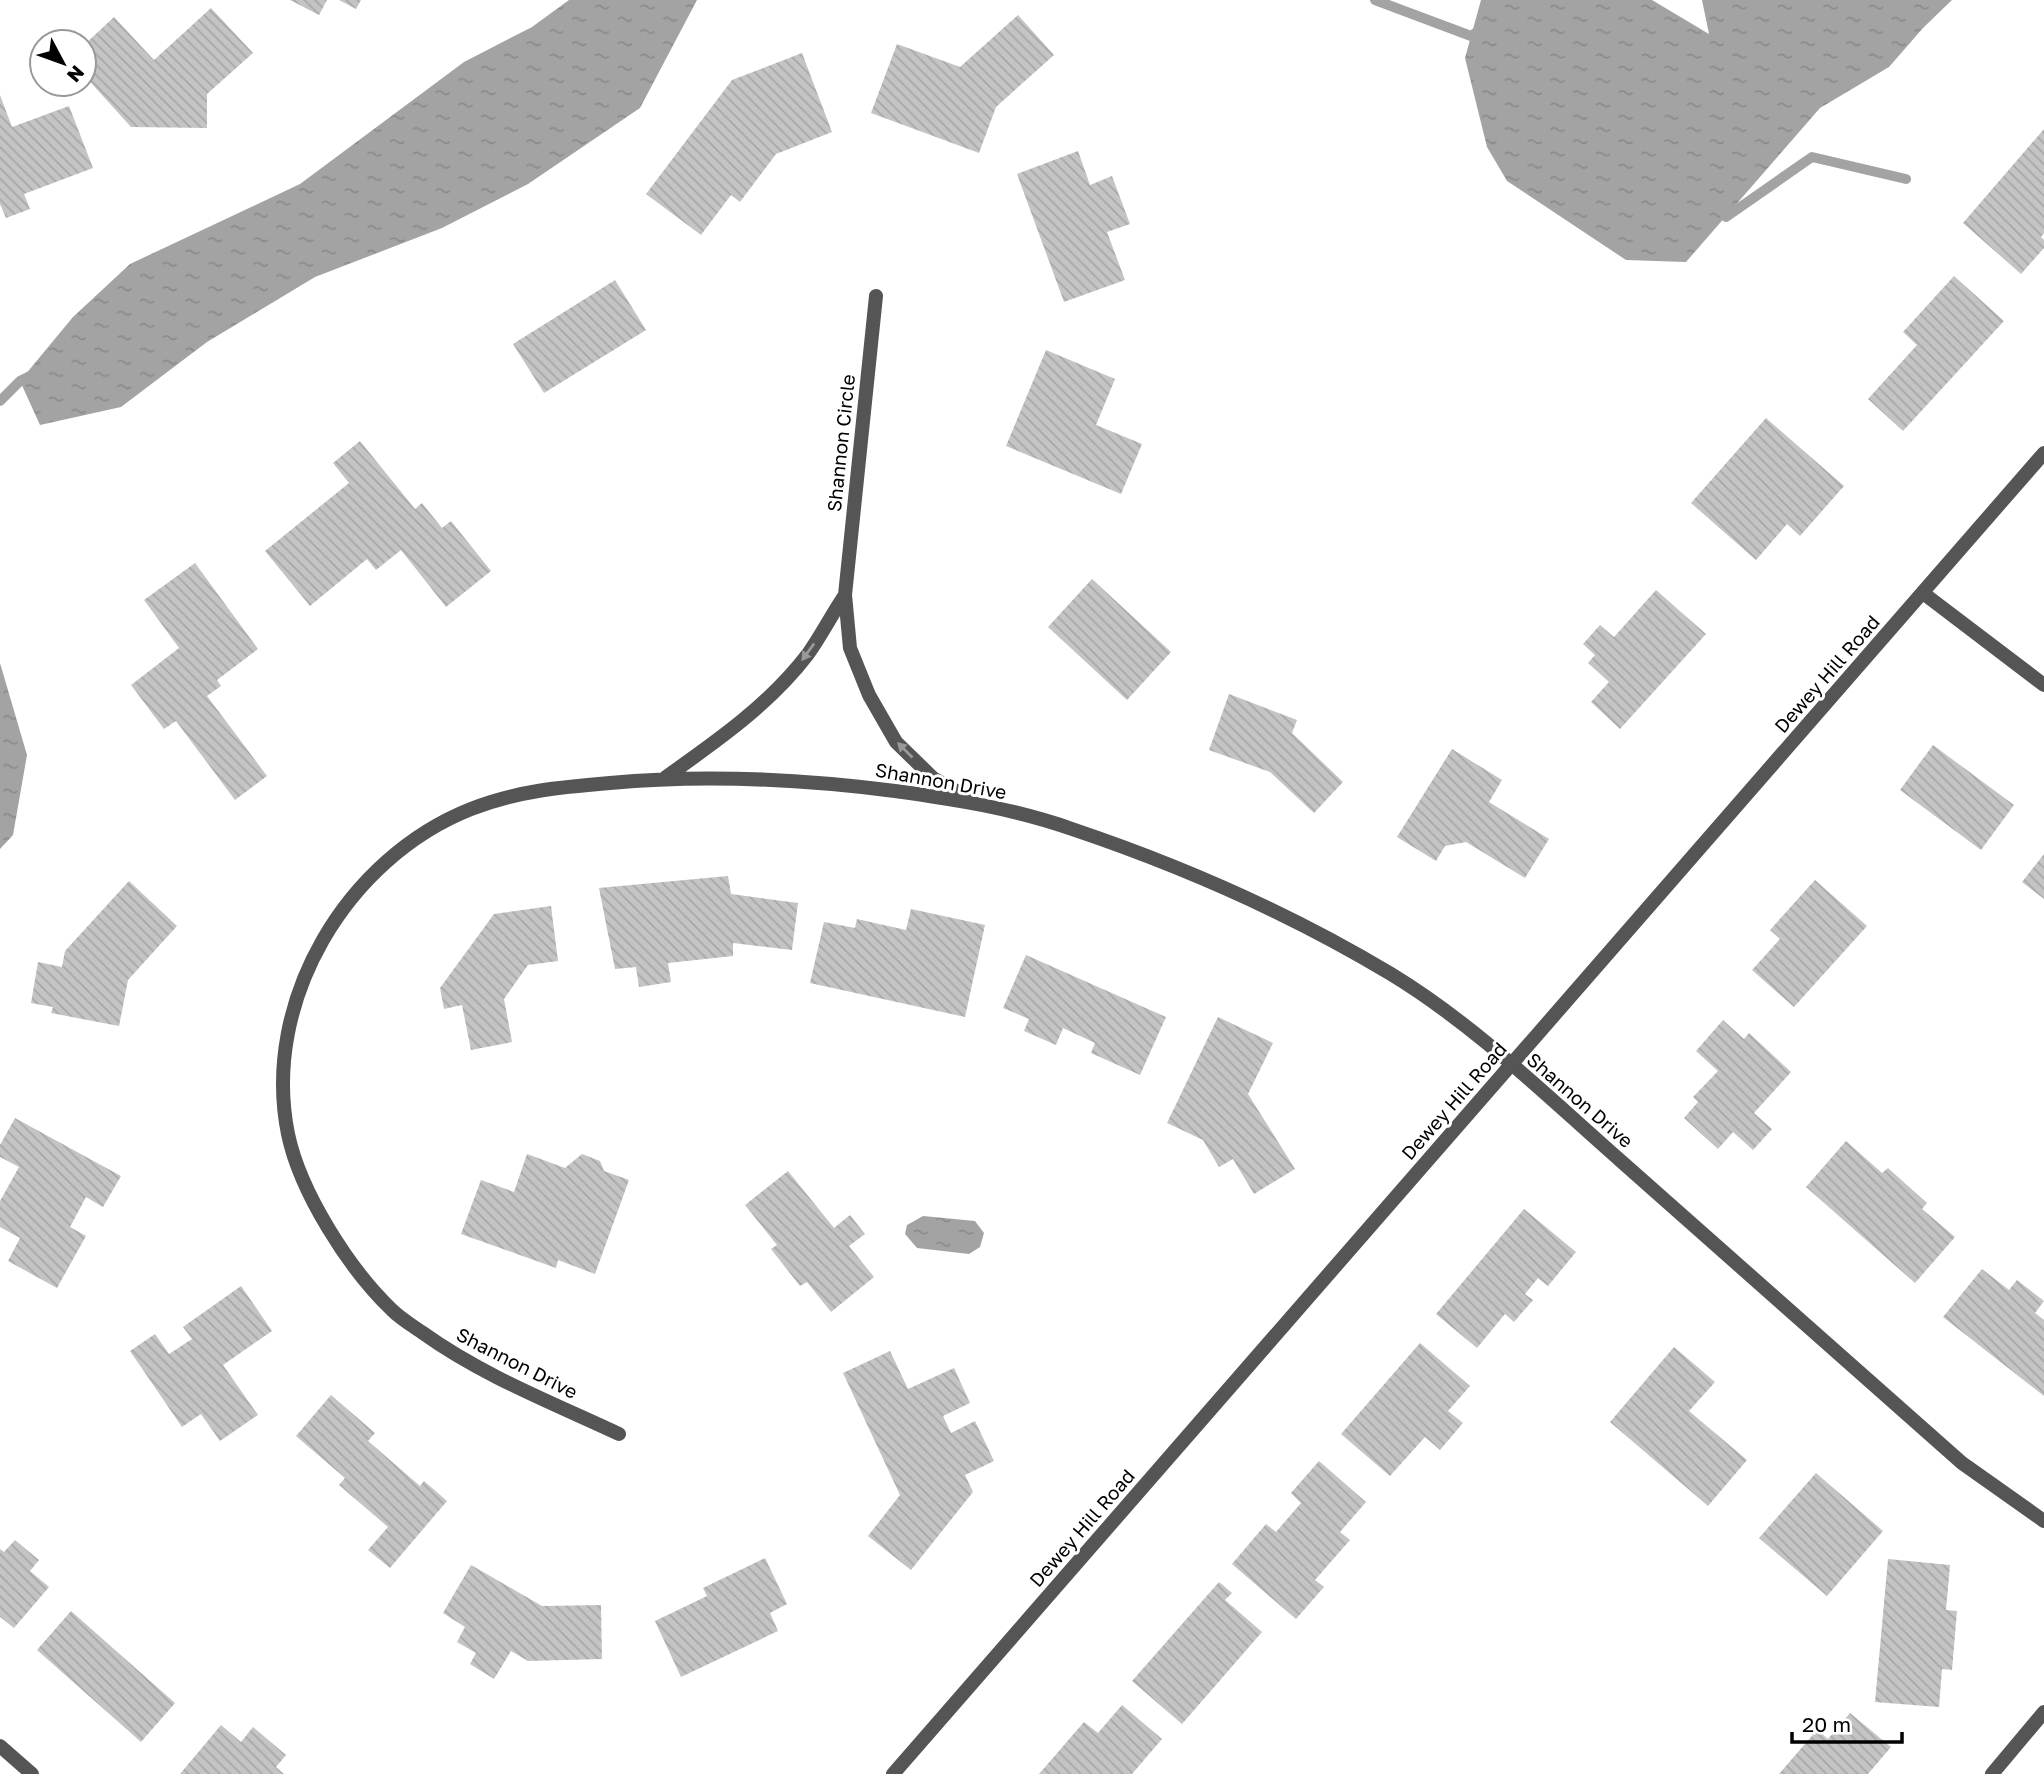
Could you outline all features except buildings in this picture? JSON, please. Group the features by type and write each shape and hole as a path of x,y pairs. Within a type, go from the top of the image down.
{"street":[{"name":"Shannon Circle","path":"876,296 845,595 850,648 869,695 897,742 933,778 979,804"},
{"name":"Dewey Hill Road","path":"893,1774 2044,453"},
{"path":"1923,593 2044,685"},
{"name":"Shannon Circle","path":"666,777 719,740 770,696 808,654 845,595"},
{"name":"Shannon Drive","path":"619,1434 459,1359 393,1312 347,1256 310,1198 288,1135 282,1068 294,1007 320,942 361,887 409,843 468,810 536,790 666,777 827,783 979,804 1065,826 1178,867 1288,919 1393,975 1482,1040 1962,1463 2044,1521"},
{"path":"1992,1774 2044,1712"},
{"path":"0,1746 32,1774"}],"water":[{"path":"569,0 697,0 640,108 528,184 442,228 315,277 207,342 121,407 40,425 20,381 73,317 130,264 300,184 464,62 532,27"},
{"path":"1481,0 1652,0 1709,34 1702,0 1952,0 1889,67 1820,108 1686,262 1626,260 1507,181 1487,147 1465,58"},
{"path":"0,663 27,755 13,835 0,849"},
{"path":"923,1216 975,1221 984,1233 980,1247 969,1254 917,1248 905,1234 907,1225"}],"waterway":[{"path":"1375,0 1471,36 1481,29"},
{"path":"1720,207 1726,217 1812,157 1906,179"},
{"path":"0,401 20,381 32,375"}]}
